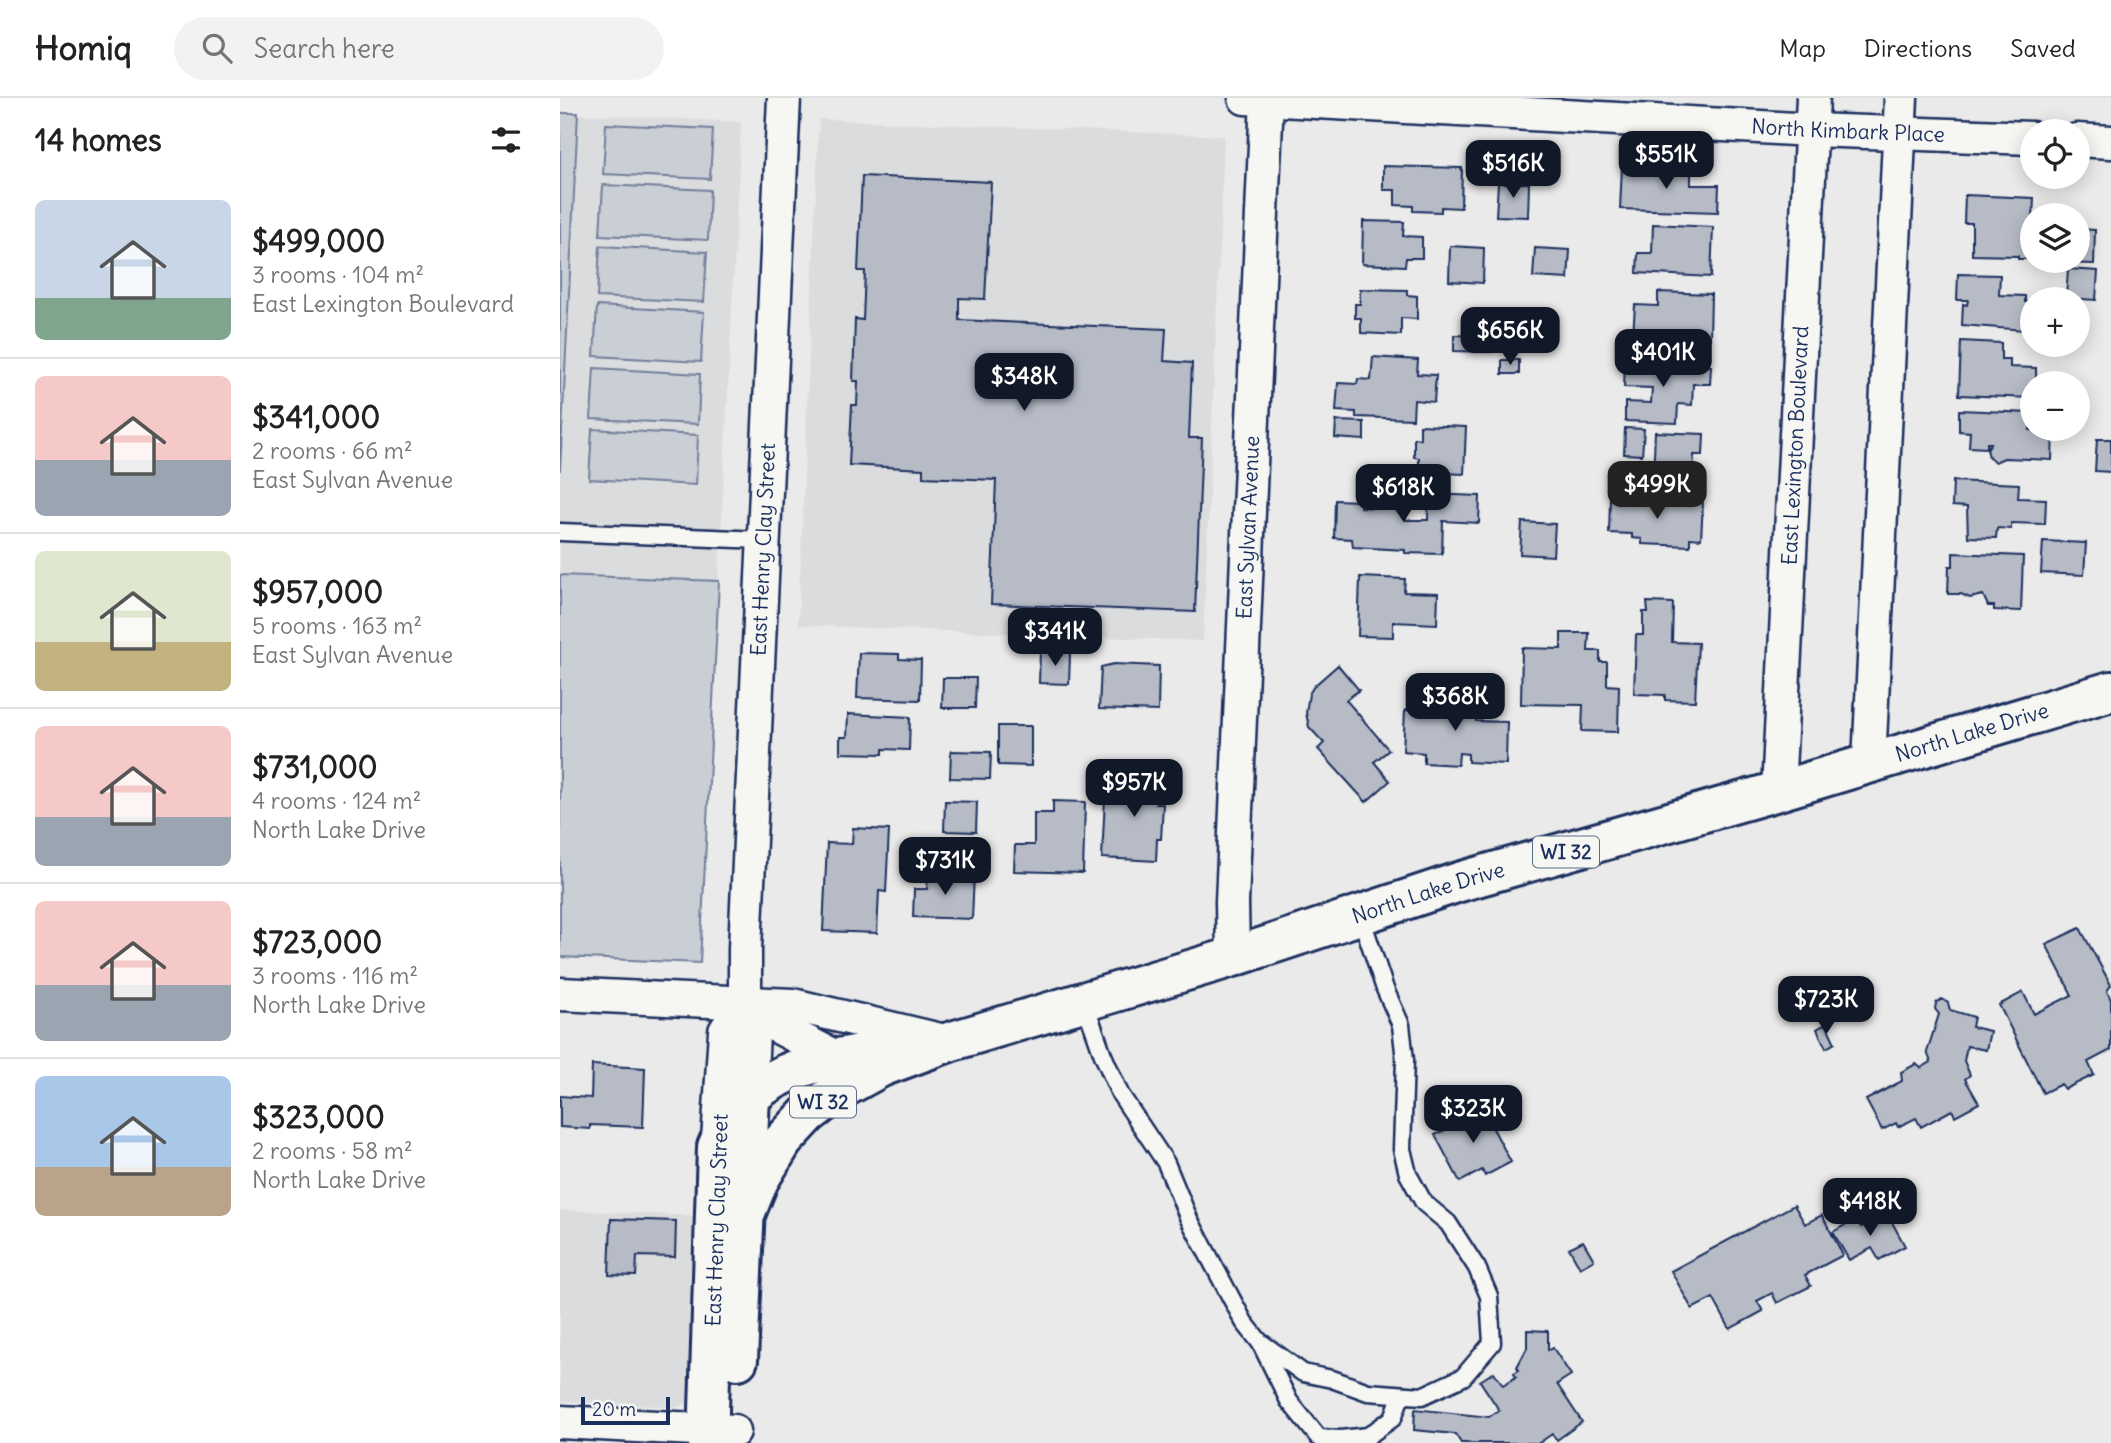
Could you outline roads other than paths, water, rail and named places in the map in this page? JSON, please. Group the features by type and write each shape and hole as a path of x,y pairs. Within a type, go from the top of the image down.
{"main road":[{"name":"North Lake Drive","path":"717,1147 725,1127 750,1097 780,1076 814,1063 852,1066 949,1042 1233,957 1459,883 2111,691"},
{"name":"North Lake Drive","path":"744,1217 759,1180 783,1141 808,1114 841,1089 852,1066"},
{"name":"East Henry Clay Street","path":"721,1437 744,1217 750,1097"},
{"name":"East Henry Clay Street","path":"717,1147 721,1437"}],"street":[{"name":"East Henry Clay Street","path":"750,1097 753,1031 745,1002 745,949 783,98"},
{"name":"North Kimbark Place","path":"1245,98 1812,130 2020,137"},
{"name":"East Sylvan Avenue","path":"1233,957 1233,902 1267,98"},
{"name":"East Lexington Boulevard","path":"1778,791 1813,98"},
{"path":"1869,763 1901,98"},
{"path":"2090,141 2111,142"},
{"path":"560,994 793,1005 949,1042"},
{"name":"East Henry Clay Street","path":"717,1147 725,1031 745,1002"},
{"path":"745,1002 774,1025 852,1066"},
{"path":"560,1422 721,1437"}],"lane":[{"path":"560,532 764,540"},
{"path":"1259,1341 1303,1373 1332,1379 1368,1392 1401,1396 1422,1396 1463,1377 1492,1343 1489,1296 1477,1268 1448,1223 1424,1203 1408,1174 1402,1149 1405,1060 1401,1025 1385,989 1360,915"},
{"path":"1084,1000 1120,1094 1166,1163 1189,1219 1244,1322 1259,1341 1289,1401 1319,1438 1341,1439 1368,1436 1393,1418 1401,1396"}]}
